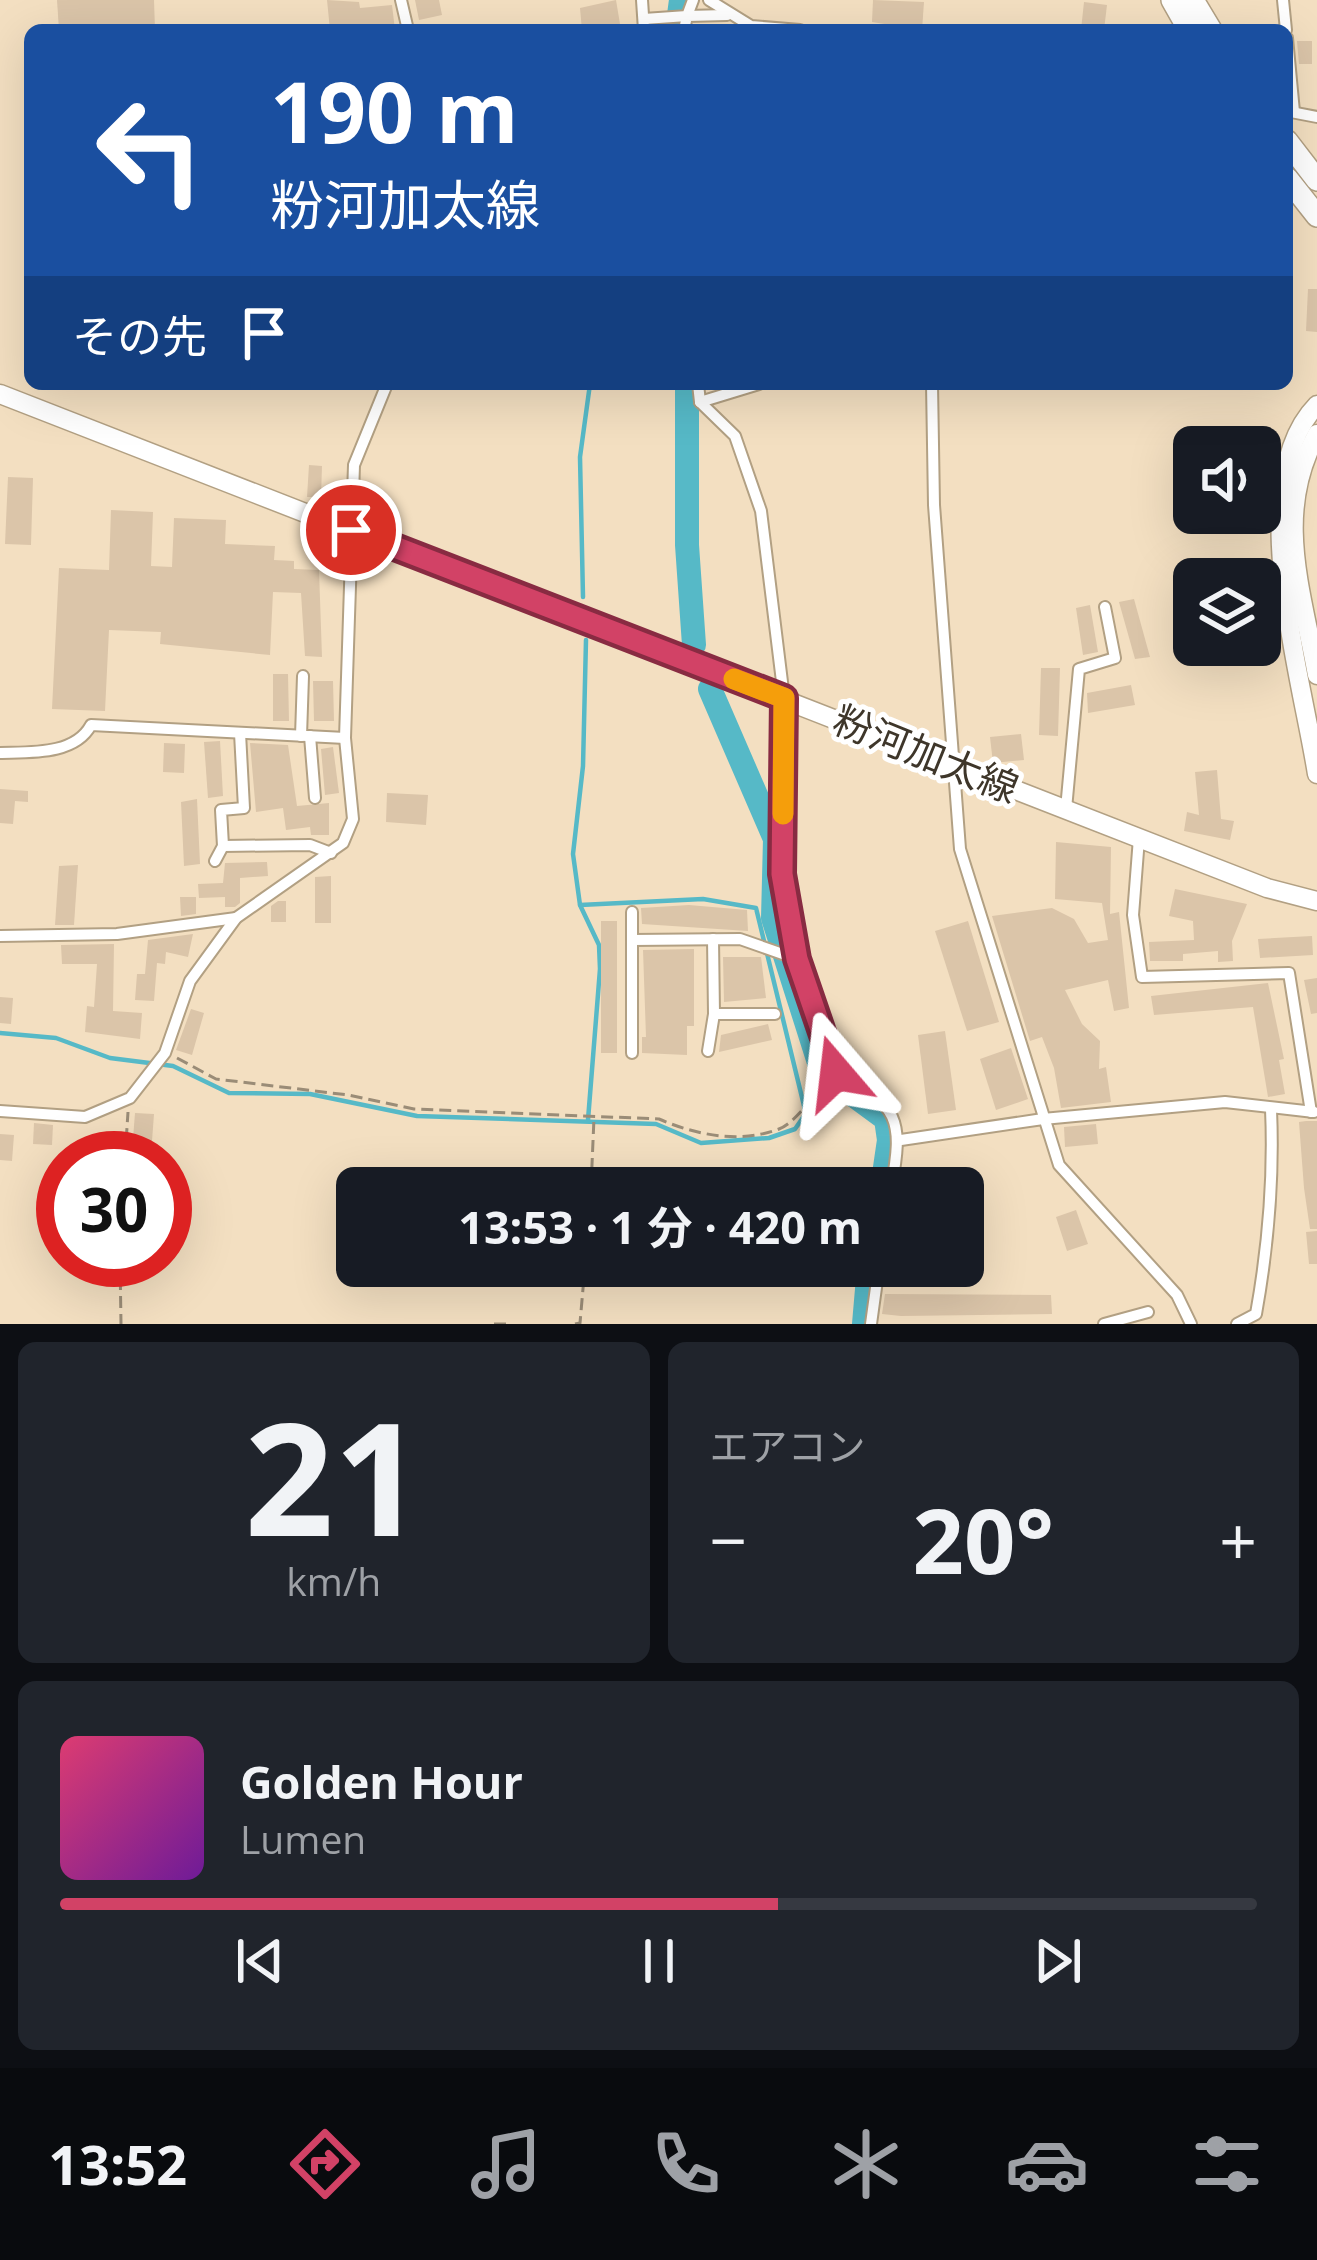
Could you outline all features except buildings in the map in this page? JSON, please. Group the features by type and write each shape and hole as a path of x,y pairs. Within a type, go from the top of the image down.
{"highway":[{"path":"1293,149 1317,180"},
{"path":"1293,186 1317,216"}],"main road":[{"name":"粉河加太線","path":"0,394 1267,888 1317,901"},
{"path":"1317,404 1292,444 1278,508 1317,774"},
{"path":"1317,434 1303,460 1290,517 1317,675"}],"street":[{"path":"685,24 693,0"},
{"path":"709,0 747,24"},
{"path":"649,24 687,16 728,15"},
{"path":"0,1111 86,1118 130,1098 165,1053 190,981 236,918 344,842 353,819 345,738 354,465 384,390"},
{"path":"699,390 700,402 724,422 751,471 784,698 782,874 797,959 836,1073 883,1100 901,1140 896,1167"},
{"path":"700,402 739,390"},
{"path":"932,390 934,505 952,680 951,764 960,849 1043,1119 1066,1178 1177,1294 1191,1324"},
{"path":"1066,809 1079,669 1115,658 1106,607"},
{"path":"303,676 305,736 315,798"},
{"path":"0,753 72,745 83,740 91,725 345,738"},
{"path":"215,861 224,846 221,810 244,808 239,733"},
{"path":"901,1140 1043,1119 1226,1102 1314,1112 1289,973 1142,977 1133,915 1139,838"},
{"path":"224,846 310,845 331,854"},
{"path":"632,912 632,1053"},
{"path":"0,936 117,934 236,918"},
{"path":"708,1051 714,1014 713,939"},
{"path":"632,940 756,942 797,959"},
{"path":"714,1014 775,1014"},
{"path":"1237,1324 1256,1314 1260,1293 1273,1151 1271,1109"},
{"path":"871,1324 876,1287"},
{"path":"1104,1324 1148,1312"}],"path":[{"path":"165,1053 216,1079 348,1095 414,1109 659,1119 694,1135 716,1137 782,1129 836,1073"},
{"path":"127,1131 130,1098"},
{"path":"592,1167 594,1115"},
{"path":"120,1287 121,1324"},
{"path":"575,1324 580,1323 583,1287"},
{"path":"494,1324 508,1324"}],"waterway":[{"path":"678,24 681,0"},
{"path":"583,597 580,457 589,390"},
{"path":"687,390 687,545 694,645"},
{"path":"586,640 583,766 573,854 580,905 599,945 588,1120"},
{"path":"710,689 775,839 773,918 822,1072 886,1119 885,1167"},
{"path":"580,905 703,899 756,908 806,1114"},
{"path":"0,1033 56,1038 110,1058 173,1066 229,1093 310,1094 417,1116 656,1124 701,1143 769,1138 795,1129 816,1099 841,1088"},
{"path":"864,1324 867,1287"}],"slow traffic":[{"path":"734,679 784,698 783,814"}],"route":[{"path":"351,530 784,698 782,874 797,959 836,1073"}]}
